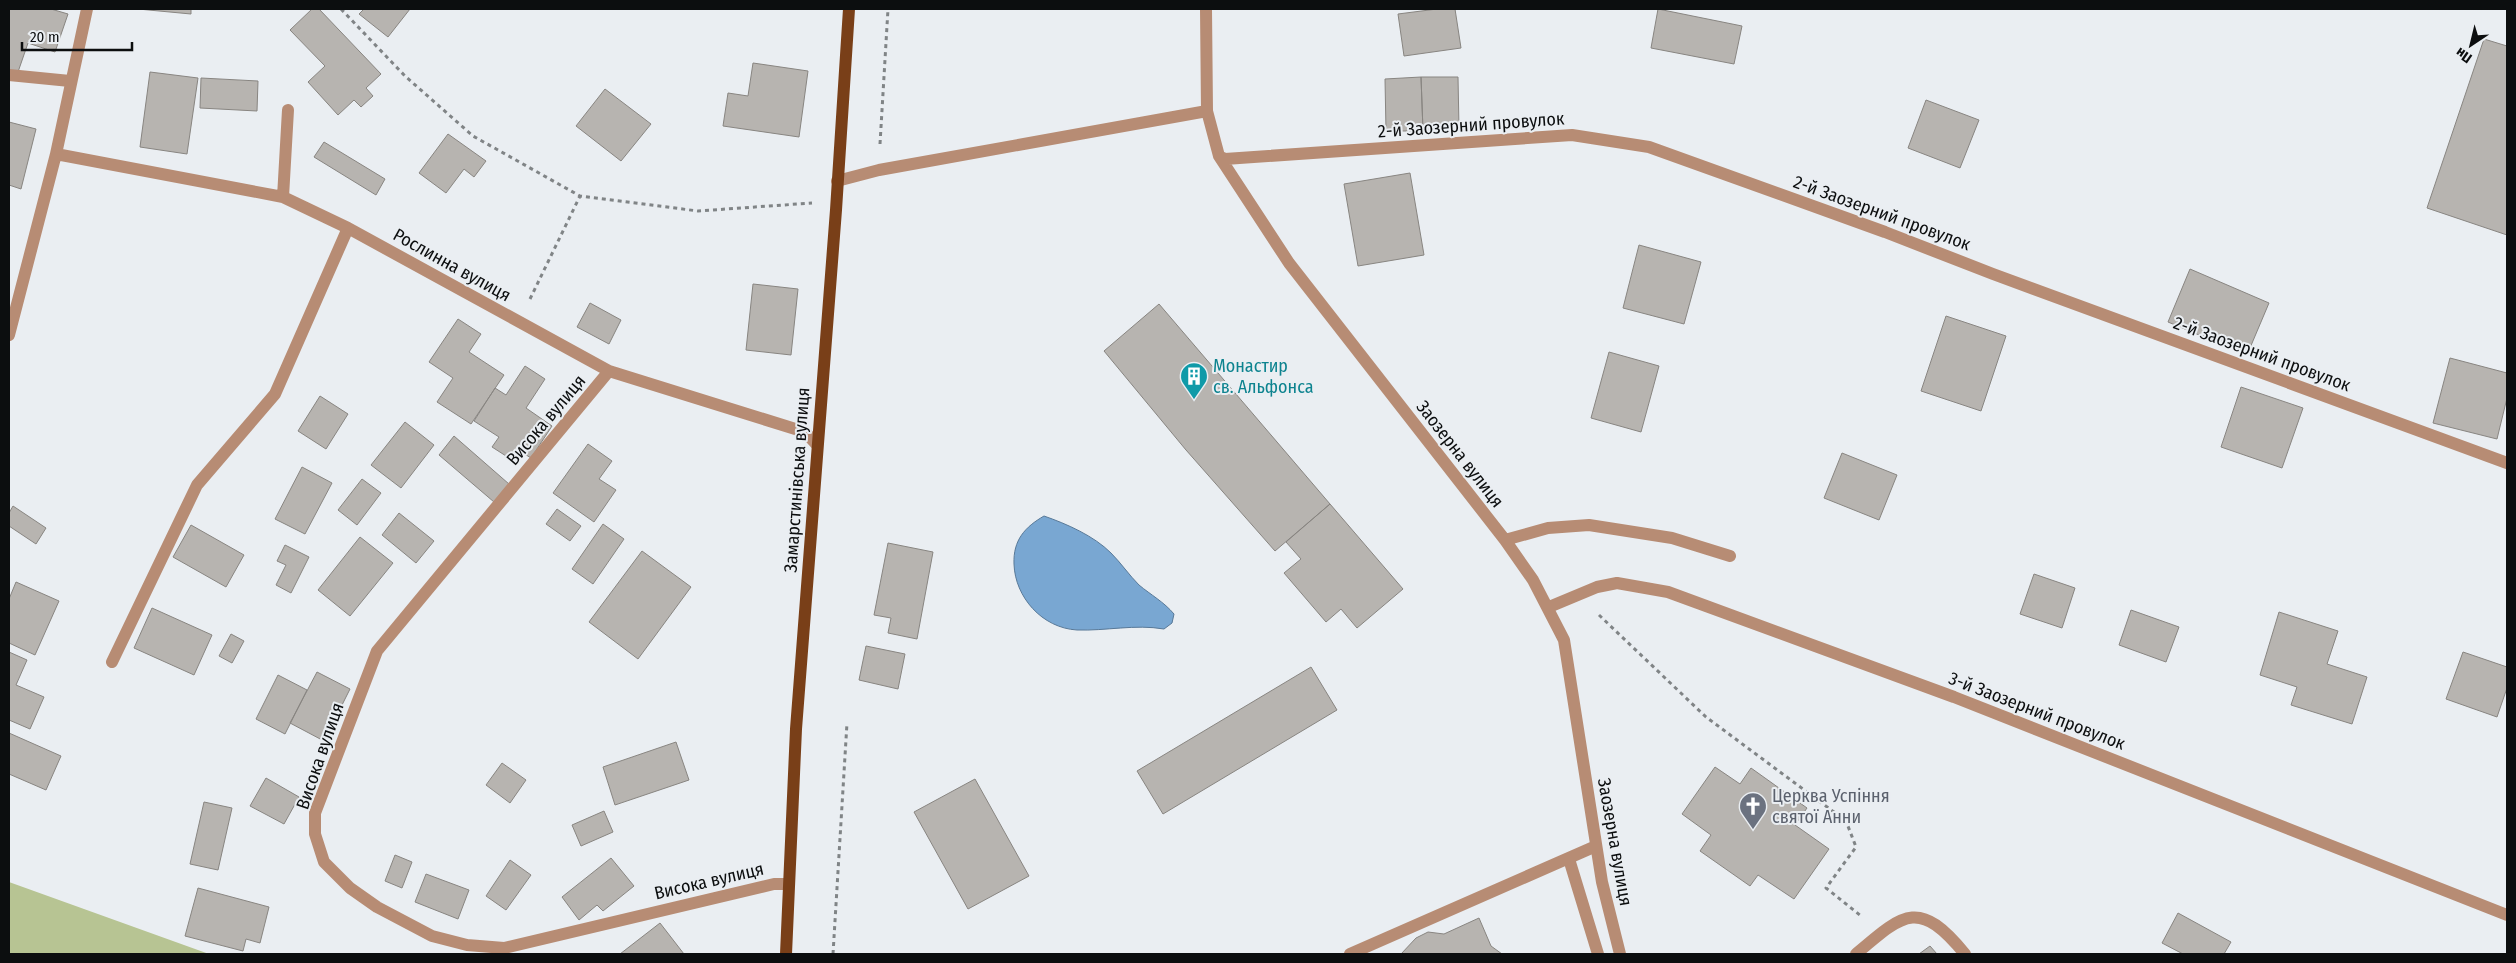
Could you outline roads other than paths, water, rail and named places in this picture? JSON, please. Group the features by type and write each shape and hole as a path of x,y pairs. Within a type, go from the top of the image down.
{"main road":[{"name":"Замарстинівська вулиця","path":"786,954 796,729 836,210 849,9"}],"street":[{"path":"9,335 56,154 70,81 87,9"},
{"name":"Заозерна вулиця","path":"1206,9 1207,111 1220,156 1289,263 1533,580 1564,640 1602,882 1620,954"},
{"path":"9,74 70,81"},
{"path":"283,197 288,110"},
{"path":"837,181 878,170 1207,111"},
{"name":"2-й Заозерний провулок","path":"1220,156 1225,159 1572,135 1649,147 1885,232 2012,281 2507,464"},
{"name":"Рослинна вулиця","path":"56,154 283,197 348,228 609,371 805,432 817,445"},
{"path":"112,662 197,485 275,394 348,228"},
{"name":"Висока вулиця","path":"609,371 377,651 314,813 315,834 324,862 350,888 378,907 432,936 467,946 504,948 774,884 788,884"},
{"path":"1504,540 1548,528 1589,524 1672,538 1730,556"},
{"name":"3-й Заозерний провулок","path":"1548,607 1598,586 1618,583 1668,592 1954,697 2507,915"},
{"path":"1350,954 1596,846"},
{"path":"1569,859 1598,954"},
{"path":"1856,954 1881,932 1903,918 1923,918 1946,932 1965,954"}],"water":[{"path":"1044,516 1080,531 1097,541 1115,557 1139,585 1162,602 1174,614 1172,623 1164,629 1142,627 1077,630 1064,628 1042,617 1025,599 1019,588 1014,555 1021,535"}],"place":[{"name":"Монастир св. Альфонса","path":"1194,400"},
{"name":"Церква Успіння святої Анни","path":"1753,830"}]}
